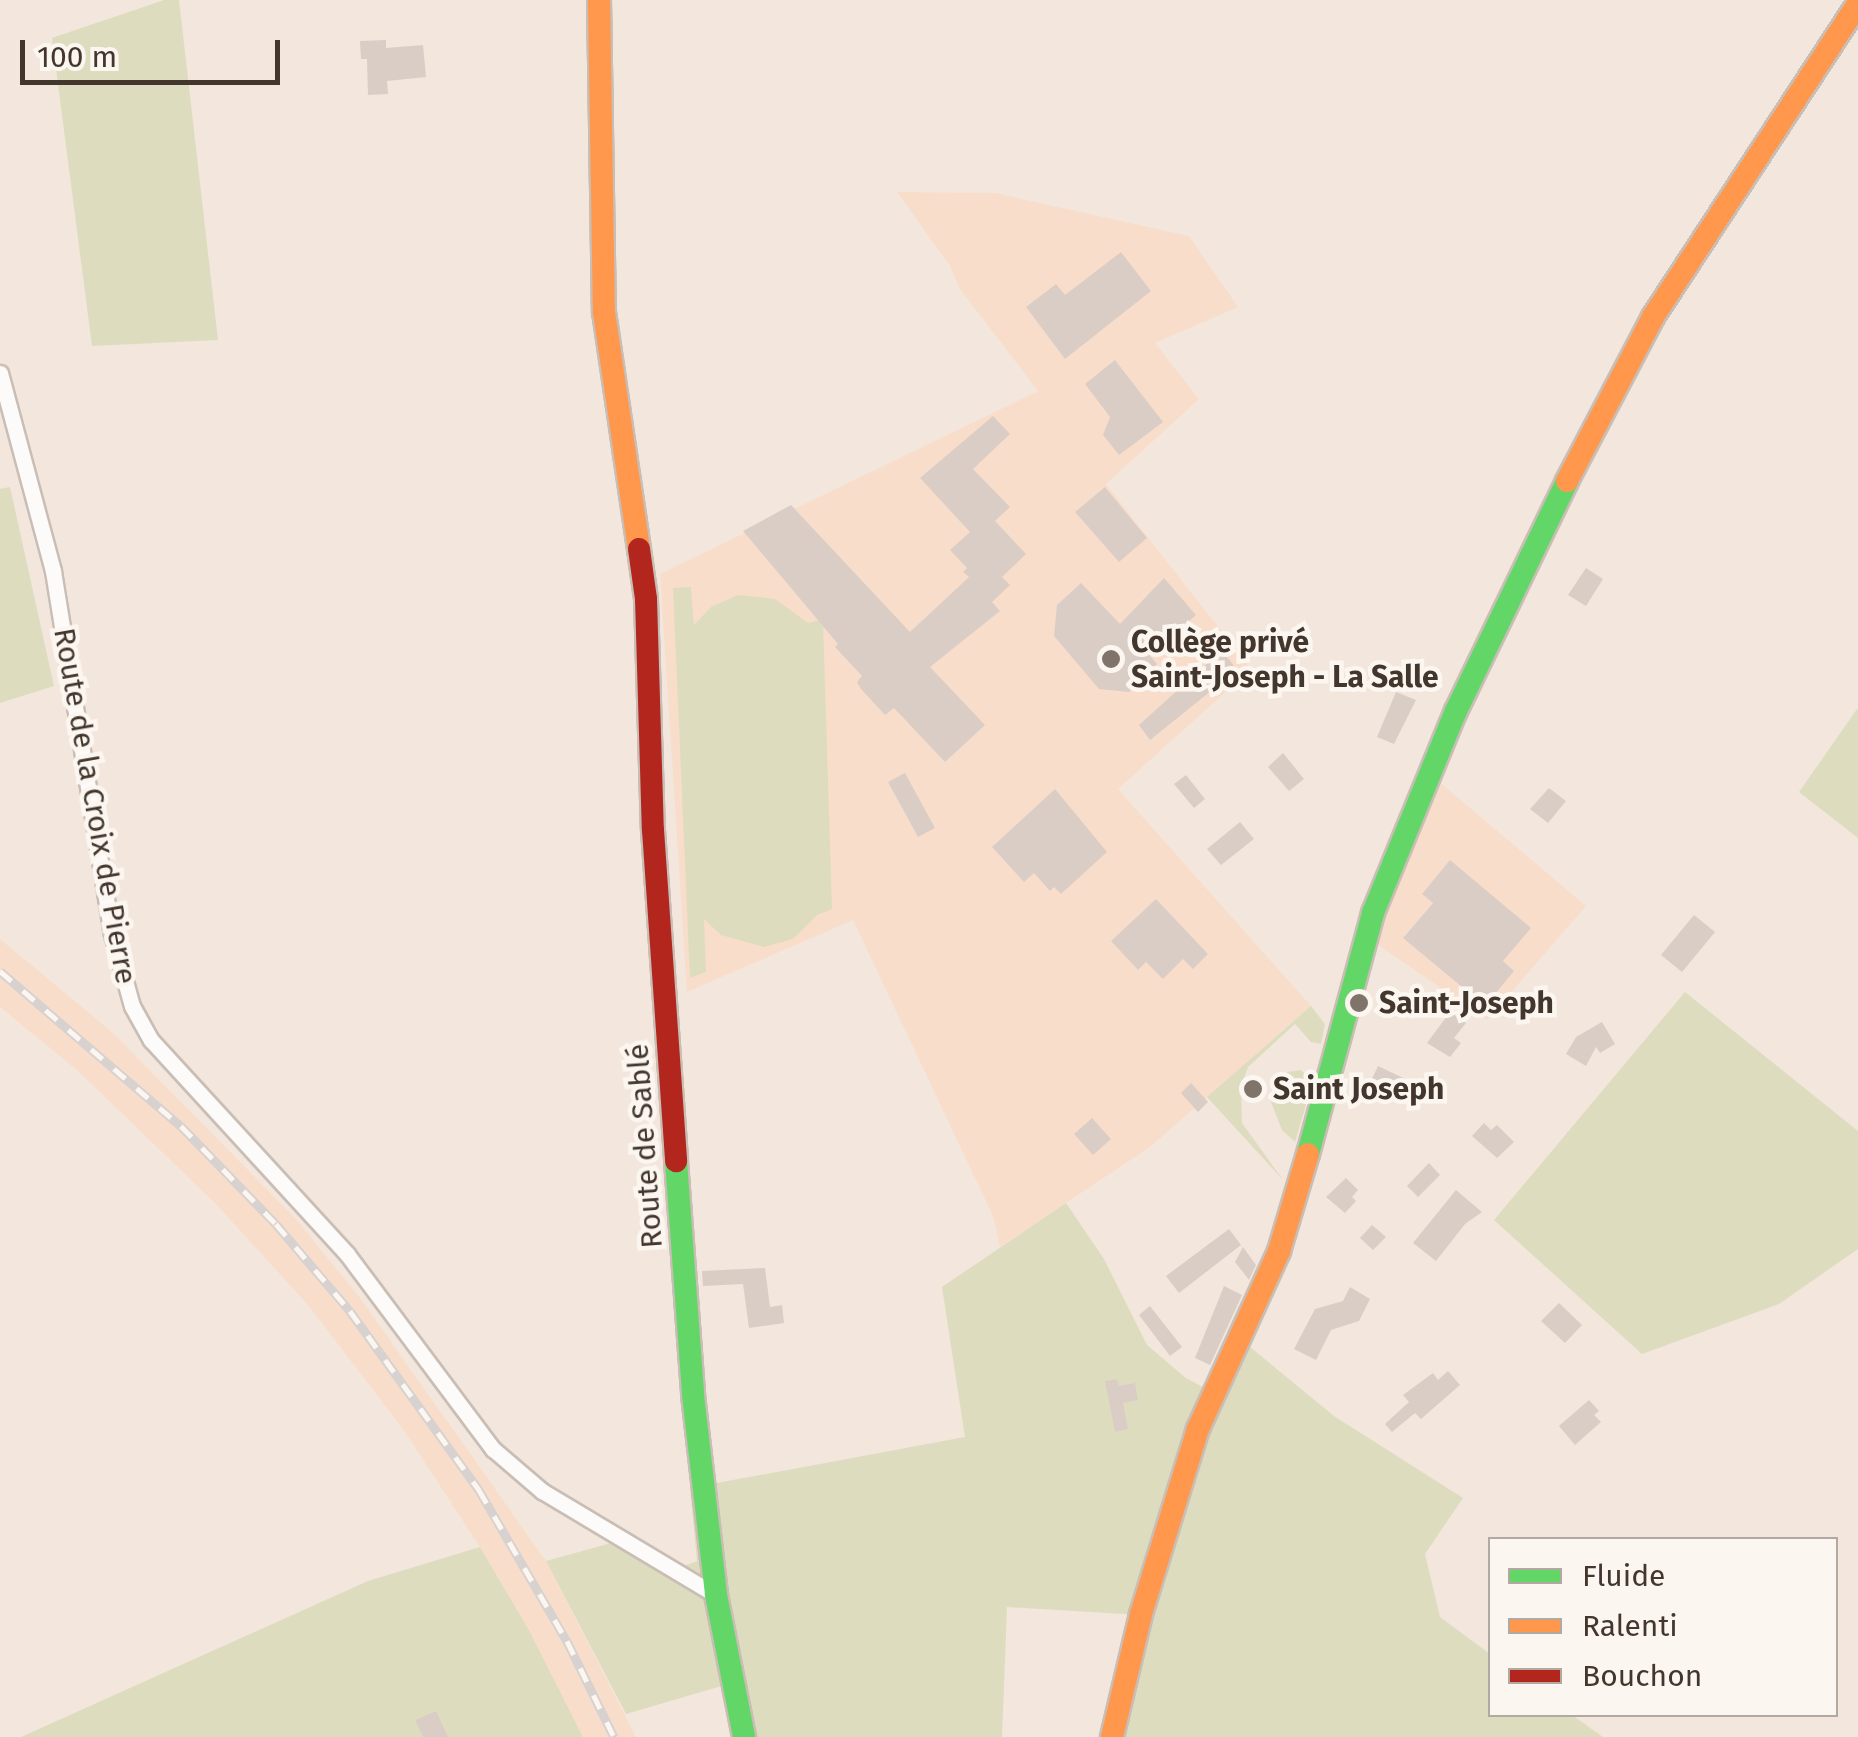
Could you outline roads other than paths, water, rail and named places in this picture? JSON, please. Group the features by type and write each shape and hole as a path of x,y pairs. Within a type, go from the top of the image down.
{"street":[{"name":"Route de Sablé","path":"599,0 604,312 640,548 671,1092 693,1394 716,1595 744,1737"},
{"path":"1112,1737 1141,1614 1198,1429 1278,1251 1331,1083 1373,914 1448,728 1607,398 1644,333 1858,4"},
{"name":"Route de la Croix de Pierre","path":"0,373 53,572 112,934 132,1006 151,1040 335,1240 493,1449 542,1491 716,1595"}],"railway":[{"path":"0,971 181,1126 276,1224 350,1311 479,1490 567,1641 614,1737"}],"place":[{"name":"Collège privé Saint-Joseph - La Salle","path":"1111,659"},
{"name":"Saint-Joseph","path":"1359,1003"},
{"name":"Saint Joseph","path":"1253,1089"}]}
